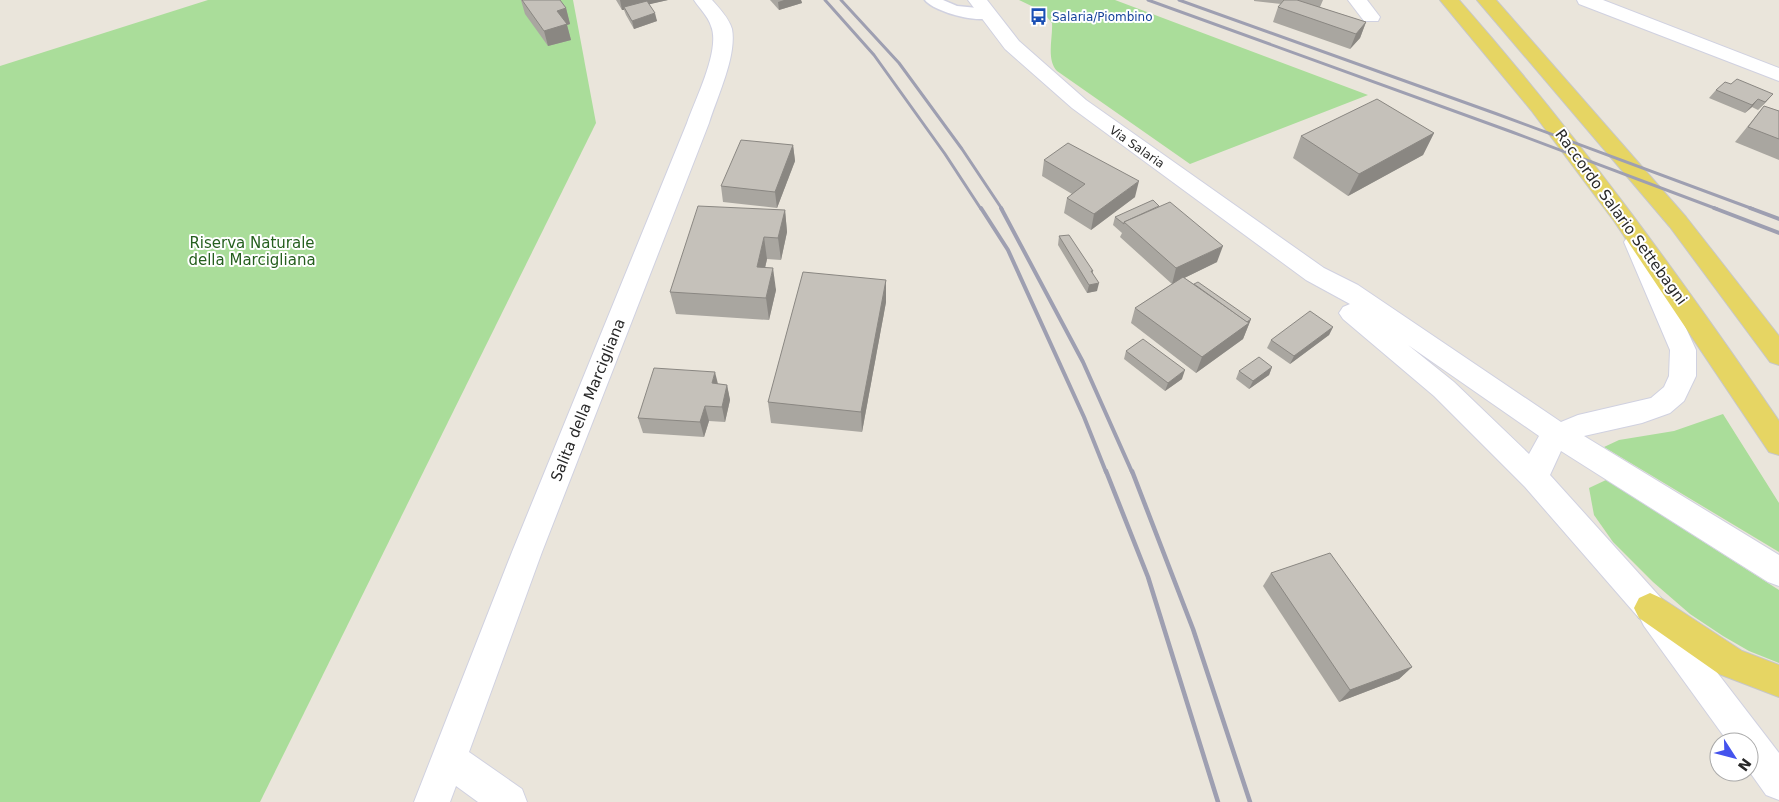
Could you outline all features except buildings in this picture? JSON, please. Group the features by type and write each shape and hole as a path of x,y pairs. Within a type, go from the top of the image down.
{"main road":[{"name":"Raccordo Salario Settebagni","path":"1449,0 1549,120 1629,227 1714,344 1779,444"},
{"name":"Raccordo Salario Settebagni","path":"1486,0 1678,222 1779,355"},
{"path":"1650,608 1731,663 1779,681"}],"street":[{"name":"Salita della Marcigliana","path":"432,802 527,552 698,123 720,53 722,40 722,29 703,0"},
{"path":"1357,0 1371,17"},
{"path":"1586,0 1779,74"},
{"name":"Via Salaria","path":"982,7 1012,45 1079,104 1315,274"},
{"path":"1535,478 1540,461 1558,435 1575,428 1656,408 1671,399 1683,379 1683,350 1629,227"},
{"path":"1315,274 1348,291 1558,435 1779,572"},
{"path":"1315,274 1336,299 1444,389 1535,478 1650,608 1779,782"},
{"path":"448,759 509,802"}],"lane":[{"path":"933,0 942,6 963,13 982,7"}],"green space":[{"name":"Riserva Naturale della Marcigliana","path":"208,0 573,0 596,123 260,802 0,802 0,66"},
{"path":"1019,0 1115,0 1368,95 1190,164 1057,71 1051,54 1052,23 1042,11"},
{"path":"1723,414 1779,503 1779,552 1604,447 1619,440 1674,431"},
{"path":"1606,480 1779,590 1779,663 1749,651 1690,614 1653,582 1613,542 1594,515 1589,488"}],"railway":[{"path":"825,0 874,55 945,154 981,209"},
{"path":"841,0 899,63 962,149 1002,209"},
{"path":"1148,0 1512,132 1717,209"},
{"path":"1179,0 1497,114 1753,209"},
{"path":"981,208 1008,250 1084,417 1106,472"},
{"path":"1001,208 1083,362 1132,472"},
{"path":"1714,208 1779,233"},
{"path":"1750,208 1779,219"},
{"path":"1106,471 1148,577 1218,802"},
{"path":"1132,471 1193,629 1250,802"}],"place":[{"name":"Salaria/Piombino","path":"1038,17"}]}
